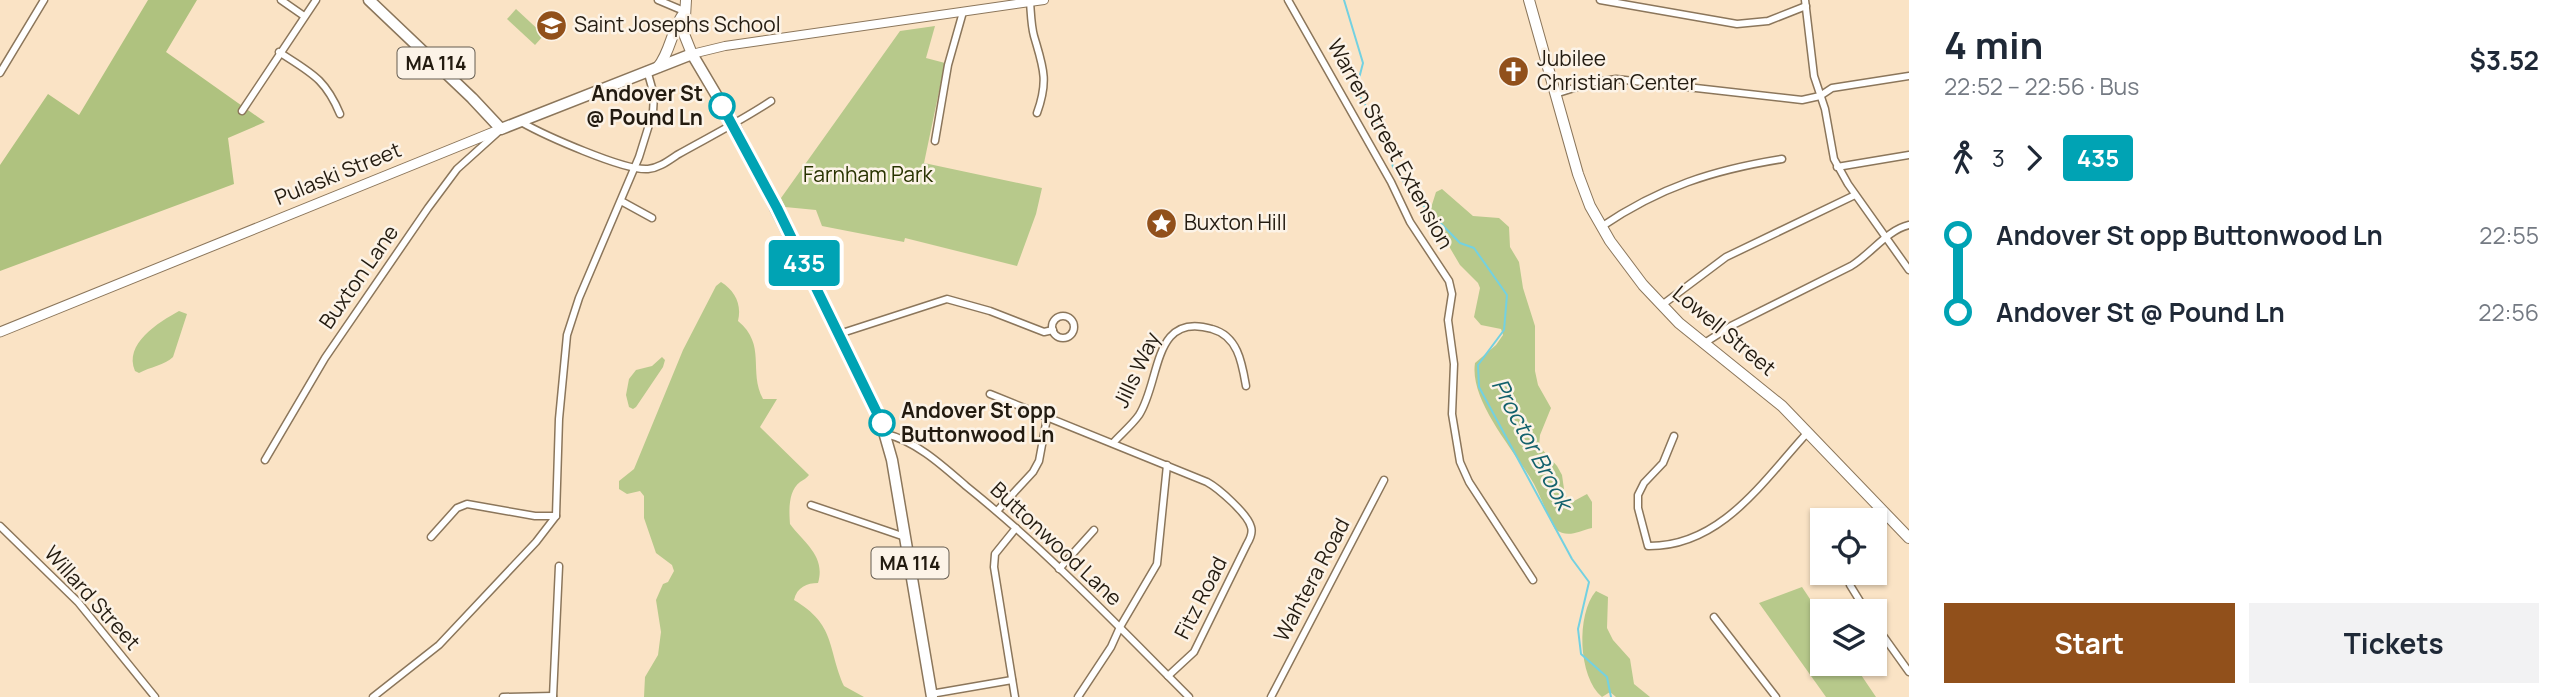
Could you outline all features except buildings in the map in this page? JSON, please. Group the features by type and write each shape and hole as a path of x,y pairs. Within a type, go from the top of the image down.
{"highway":[{"name":"MA 114","path":"369,0 501,129"},
{"name":"MA 114","path":"692,54 734,125 772,199 886,434 932,695"},
{"name":"Pulaski Street","path":"501,129 692,54"}],"main road":[{"path":"686,0 684,34 692,54"},
{"name":"Lowell Street","path":"1529,0 1578,174 1601,227 1625,263 1662,305 1703,344 1774,399 1909,538"},
{"path":"652,69 668,52 674,30 684,12"},
{"name":"Pulaski Street","path":"0,332 501,129"}],"street":[{"path":"0,73 3,63 44,0"},
{"path":"281,0 304,16"},
{"path":"242,111 316,0"},
{"path":"658,0 684,12"},
{"path":"692,54 725,46 1044,0"},
{"name":"Warren Street Extension","path":"1288,0 1379,160 1410,222 1449,281 1452,294 1448,320 1454,364 1452,414 1460,462 1469,482 1533,580"},
{"path":"1600,0 1737,24 1768,21 1806,3 1814,76 1837,167 1909,270"},
{"path":"1030,2 1033,29 1044,64 1041,102 1037,113"},
{"path":"935,141 948,65 963,12"},
{"path":"279,52 320,79 331,92 340,114"},
{"path":"373,697 439,645 556,516 559,419 567,335 579,298 634,168 655,104 652,69"},
{"path":"1555,94 1609,79 1802,100 1820,96 1832,88 1909,76"},
{"path":"521,122 544,135 634,168 648,169 661,165 734,125 771,101"},
{"name":"Buxton Lane","path":"265,460 326,358 441,191 470,155 501,129"},
{"path":"1837,167 1909,155"},
{"path":"1601,227 1626,211 1694,178 1723,169 1782,159"},
{"path":"1662,305 1727,257 1855,195"},
{"path":"621,201 652,218"},
{"path":"1703,344 1731,326 1856,263 1899,227 1909,225"},
{"path":"839,334 947,299 967,303 1044,331 1053,330"},
{"name":"Jills Way","path":"1113,443 1139,415 1161,351 1177,329 1193,324 1227,335 1242,362 1246,386"},
{"path":"990,394 1167,465 1157,564 1119,627 1111,647 1078,697"},
{"path":"997,511 1037,466 1047,418"},
{"path":"1674,436 1663,463 1644,483 1638,495 1638,508 1648,546 1672,545 1719,525 1808,432"},
{"name":"Buttonwood Lane","path":"886,434 919,450 997,511 1189,697"},
{"name":"Fitz Road","path":"1167,465 1217,488 1251,526 1248,544 1194,652 1168,676"},
{"name":"Wahtera Road","path":"1271,697 1384,480"},
{"path":"431,537 457,508 467,503 535,516 556,516"},
{"path":"811,505 905,537"},
{"name":"Willard Street","path":"0,526 78,602 155,697"},
{"path":"1015,697 994,561 995,554 1016,528"},
{"path":"1059,569 1094,530"},
{"path":"503,697 552,696 559,566"},
{"path":"1714,617 1776,697"},
{"path":"1887,641 1909,672"},
{"path":"932,695 1012,680"}],"green space":[{"path":"148,0 197,0 166,52 265,122 228,138 234,184 0,271 0,165 48,94 79,115"},
{"path":"516,9 544,35 535,45 507,19"},
{"name":"Farnham Park","path":"935,26 926,58 945,63 924,163 1042,188 1036,214 1017,266 905,238 904,242 822,226 816,210 785,207 781,198 900,31"},
{"path":"1442,189 1473,216 1499,218 1509,227 1510,247 1519,262 1523,288 1535,326 1535,371 1538,385 1551,408 1540,435 1539,446 1562,475 1565,496 1574,501 1587,494 1592,502 1592,528 1569,534 1555,529 1534,484 1486,410 1475,378 1475,363 1496,345 1503,335 1501,329 1481,325 1474,317 1480,288 1478,283 1460,265 1447,237 1430,211 1436,192"},
{"path":"721,282 736,298 738,321 752,339 759,389 763,399 777,399 760,427 809,475 793,491 790,524 816,557 820,573 818,583 803,587 794,600 808,609 824,628 844,686 864,697 644,697 645,677 658,655 661,632 656,600 663,584 668,582 674,571 672,565 656,553 644,518 644,496 640,491 627,494 619,489 619,481 634,469 683,350 716,286"},
{"path":"179,311 187,314 173,357 139,373 135,371 133,361 138,343 153,328"},
{"path":"662,357 665,360 663,367 636,407 629,407 626,395 629,379 636,370 652,366"},
{"path":"1802,587 1810,599 1810,675 1759,603"},
{"path":"1596,591 1608,597 1607,628 1613,640 1630,659 1634,684 1650,697 1616,697 1610,692 1602,697 1594,688 1584,661 1582,645 1585,614"},
{"path":"1811,676 1862,676 1876,697 1826,697"}],"waterway":[{"name":"Proctor Brook","path":"1344,0 1363,63 1356,90 1384,135 1393,167 1413,195 1460,243 1474,248 1507,295 1504,330 1478,365 1479,387 1572,559 1589,582 1578,629 1581,654 1607,677 1611,697"}],"bus line":[{"name":"435","path":"722,106 777,208 882,423"}],"place":[{"name":"Saint Josephs School","path":"551,25"},
{"name":"Jubilee Christian Center","path":"1514,71"},
{"name":"Andover St @ Pound Ln","path":"722,106"},
{"name":"Buxton Hill","path":"1161,223"},
{"name":"Andover St opp Buttonwood Ln","path":"882,423"}]}
